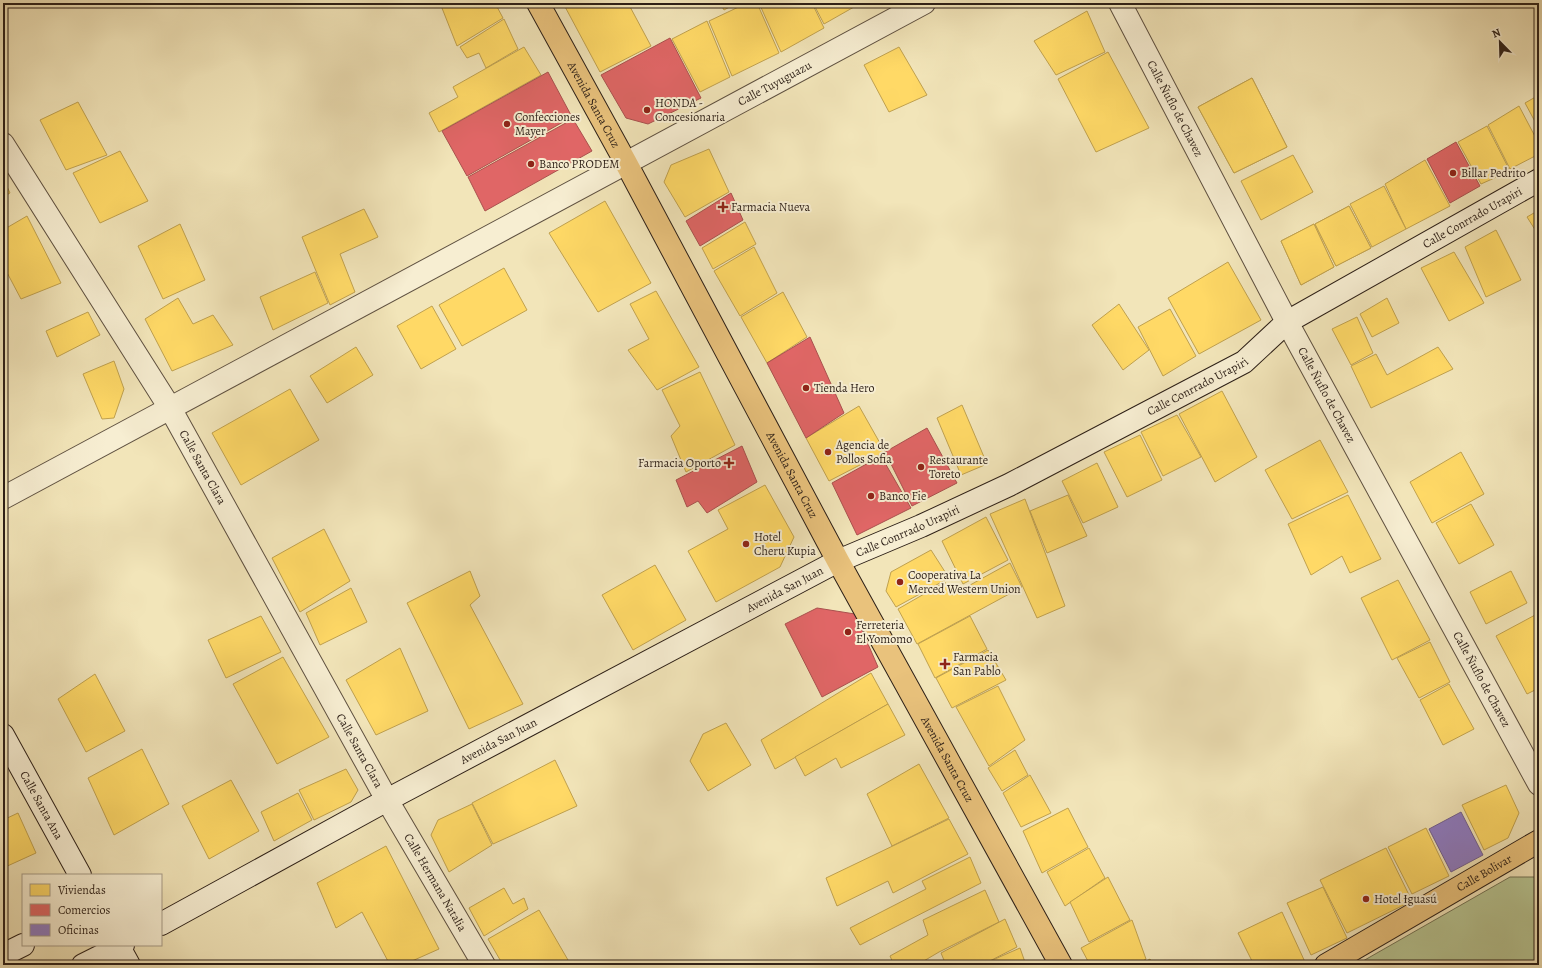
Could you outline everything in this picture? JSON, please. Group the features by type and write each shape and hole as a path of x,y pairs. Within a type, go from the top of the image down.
{"main road":[{"name":"Avenida Santa Cruz","path":"538,3 626,163 838,561 1061,965"},
{"name":"Calle Bolivar","path":"1326,965 1539,841"}],"street":[{"name":"Calle Tuyuguazu","path":"3,498 924,3"},
{"name":"Calle Ñuflo de Chavez","path":"1120,3 1287,322 1539,784"},
{"name":"Calle Santa Clara","path":"3,144 170,408 387,800"},
{"name":"Calle Conrrado Urapiri","path":"838,561 922,526 1009,485 1244,362 1287,322 1539,180"},
{"name":"Avenida San Juan","path":"162,923 387,800 838,561"},
{"name":"Calle Santa Ana","path":"3,734 79,874"},
{"name":"Calle Hermana Natalia","path":"387,800 484,965"},
{"path":"3,955 22,946"},
{"path":"83,965 122,951"}],"green space":[{"path":"1510,877 1539,877 1539,965 1356,965"}],"building: Viviendas":[{"path":"440,3 495,3 503,18 457,46"},
{"path":"563,3 628,3 651,46 600,72"},
{"path":"720,3 737,3 724,10"},
{"path":"747,3 757,3 779,53 732,76 709,21"},
{"path":"759,3 812,3 824,28 781,52"},
{"path":"813,3 861,3 824,24"},
{"path":"1087,11 1105,52 1056,75 1034,41"},
{"path":"504,19 518,49 486,68 479,53 467,58 460,47"},
{"path":"707,21 730,77 700,92 672,39"},
{"path":"524,47 541,75 439,132 429,113 458,97 453,87"},
{"path":"899,47 927,95 889,112 864,65"},
{"path":"1108,52 1149,128 1096,152 1058,79"},
{"path":"1252,78 1287,147 1234,173 1198,107"},
{"path":"1252,78 1287,147 1234,173 1198,107"},
{"path":"1539,95 1539,129 1525,103"},
{"path":"78,102 107,155 66,170 40,120"},
{"path":"1519,106 1539,144 1539,154 1510,169 1488,125"},
{"path":"1487,126 1510,171 1481,184 1458,142"},
{"path":"709,149 729,192 685,217 664,182 671,165"},
{"path":"120,151 148,201 100,223 73,173"},
{"path":"1293,155 1313,192 1261,220 1241,181"},
{"path":"1425,160 1450,206 1406,229 1385,184"},
{"path":"3,178 10,193 3,197"},
{"path":"1384,186 1406,229 1372,247 1350,204"},
{"path":"605,201 651,283 598,312 549,233"},
{"path":"1349,206 1371,248 1336,266 1315,224"},
{"path":"1349,206 1371,248 1336,266 1315,224"},
{"path":"364,209 378,237 340,254 355,292 330,305 302,237"},
{"path":"1539,210 1539,236 1527,217"},
{"path":"27,216 61,283 21,299 3,265 3,230"},
{"path":"745,222 756,244 713,269 702,248"},
{"path":"180,224 205,280 163,299 138,246"},
{"path":"1314,224 1334,267 1301,285 1281,241"},
{"path":"1314,224 1334,267 1301,285 1281,241"},
{"path":"1496,230 1521,280 1486,297 1465,247"},
{"path":"754,247 777,293 740,316 714,271"},
{"path":"1454,252 1484,303 1449,321 1421,268"},
{"path":"1228,262 1261,320 1199,354 1168,298"},
{"path":"504,268 527,310 462,346 439,305"},
{"path":"315,272 328,303 273,330 260,297"},
{"path":"656,291 699,367 657,390 628,350 649,339 630,304"},
{"path":"783,292 807,337 767,363 741,317"},
{"path":"178,298 193,324 213,315 233,345 172,371 145,319"},
{"path":"1387,298 1399,323 1372,337 1360,314"},
{"path":"1119,304 1149,350 1123,370 1092,325"},
{"path":"432,306 456,349 421,369 397,326"},
{"path":"1170,309 1196,356 1163,376 1138,327"},
{"path":"88,312 100,335 57,357 46,331"},
{"path":"1357,317 1373,353 1351,365 1332,329"},
{"path":"356,347 373,375 327,403 310,376"},
{"path":"1438,347 1453,369 1371,408 1351,366 1376,354 1387,375"},
{"path":"114,361 124,389 114,418 102,419 83,374"},
{"path":"700,372 735,445 686,472 671,436 680,426 662,390"},
{"path":"290,389 319,440 241,485 212,433"},
{"path":"1222,391 1257,457 1215,482 1179,414"},
{"path":"962,405 987,464 961,475 937,418"},
{"path":"859,406 885,452 829,481 806,438"},
{"path":"1177,415 1201,457 1163,476 1141,432"},
{"path":"1140,435 1162,480 1127,497 1104,452"},
{"path":"1320,440 1348,492 1292,519 1265,470"},
{"path":"1461,452 1484,494 1432,523 1410,482"},
{"path":"1097,463 1118,507 1083,523 1062,481"},
{"name":"Hotel Cheru Kupia","path":"765,485 794,537 780,567 716,602 688,551 728,529 718,510"},
{"path":"1068,495 1087,536 1047,553 1030,511"},
{"path":"1348,495 1381,559 1350,573 1342,556 1311,575 1288,524"},
{"path":"1025,499 1065,606 1037,618 990,514"},
{"path":"1471,504 1494,545 1459,564 1436,523"},
{"path":"986,517 1008,560 963,584 942,541"},
{"path":"324,529 350,581 300,612 272,558"},
{"path":"931,550 949,578 896,607 886,591 891,572"},
{"path":"1010,563 1022,587 917,644 898,609 945,582 952,595"},
{"path":"655,565 686,620 633,650 602,595"},
{"path":"470,571 480,596 470,605 523,704 469,729 407,603"},
{"path":"1511,571 1527,603 1486,624 1470,592"},
{"path":"1398,580 1430,640 1392,660 1361,598"},
{"path":"351,588 367,622 320,645 306,613"},
{"path":"1537,614 1539,617 1539,688 1527,694 1496,636"},
{"path":"261,616 281,652 226,678 208,640"},
{"path":"970,616 987,649 935,678 918,644"},
{"path":"1430,642 1450,682 1419,698 1397,658"},
{"path":"400,648 428,711 376,735 346,680"},
{"path":"988,650 1006,680 952,708 936,678"},
{"path":"283,657 329,737 277,764 233,684"},
{"path":"871,673 888,704 775,769 761,740"},
{"path":"95,674 125,731 86,752 58,699"},
{"path":"1449,684 1474,729 1443,745 1420,700"},
{"path":"998,686 1025,740 989,766 956,707"},
{"path":"888,704 905,735 841,768 836,758 805,776 795,757"},
{"path":"726,723 751,765 708,791 690,761 703,734"},
{"path":"142,749 169,804 114,835 88,778"},
{"path":"1015,750 1028,775 1002,791 988,768"},
{"path":"555,760 577,806 493,844 472,803"},
{"path":"919,764 949,818 892,846 867,794"},
{"path":"346,769 358,790 351,802 314,820 299,790"},
{"path":"1030,775 1051,813 1021,827 1003,793"},
{"path":"231,780 259,831 209,859 182,806"},
{"path":"1506,785 1519,813 1508,838 1484,850 1462,805"},
{"path":"298,793 312,820 274,841 261,812"},
{"path":"472,804 492,845 449,872 431,835 438,820"},
{"path":"1068,808 1088,847 1042,873 1023,831"},
{"path":"18,813 36,853 3,868 3,820"},
{"path":"949,819 968,854 893,893 888,881 837,906 826,878"},
{"path":"1426,828 1449,876 1412,894 1388,847"},
{"path":"386,846 439,949 403,965 390,965 362,912 336,928 317,883"},
{"path":"1089,848 1105,878 1065,906 1047,872"},
{"path":"1386,848 1412,901 1347,933 1320,880"},
{"path":"970,857 981,883 860,945 850,928 926,889 922,881"},
{"path":"1108,877 1130,920 1089,942 1070,902"},
{"path":"1323,887 1347,938 1311,955 1287,903"},
{"path":"504,888 513,904 524,898 528,909 484,936 469,908"},
{"path":"985,890 999,922 939,952 917,965 894,965 890,956 928,935 923,920"},
{"path":"539,910 568,960 560,965 503,965 488,939"},
{"path":"1282,912 1305,962 1299,965 1254,965 1238,933"},
{"path":"1005,919 1017,947 982,965 946,965 941,953"},
{"path":"1132,920 1146,959 1136,965 1090,965 1081,948"},
{"path":"1020,948 1026,965 989,965 988,962"},
{"path":"1150,959 1153,965 1140,965"}],"building: Comercios":[{"path":"670,38 701,98 648,124 626,118 601,75"},
{"name":"Confecciones Mayer","path":"548,72 572,117 467,176 442,131"},
{"name":"Banco PRODEM","path":"573,119 592,151 485,211 468,177"},
{"name":"Billar Pedrito","path":"1456,142 1480,186 1450,203 1427,159"},
{"name":"Farmacia Nueva","path":"731,193 743,220 700,246 686,221"},
{"name":"Tienda Hero","path":"810,337 844,413 806,438 767,363"},
{"name":"Restaurante Toreto","path":"927,428 957,483 912,506 885,452"},
{"name":"Farmacia Oporto","path":"742,446 757,482 707,513 698,501 687,507 676,480"},
{"name":"Banco Fie","path":"881,456 911,508 857,535 832,483"},
{"path":"817,608 855,614 878,667 822,697 785,624"}],"building: Oficinas":[{"path":"1461,812 1483,855 1451,872 1429,829"}],"place":[{"name":"HONDA - Concesionaria","path":"647,110"},
{"name":"Confecciones Mayer","path":"507,124"},
{"name":"Banco PRODEM","path":"531,164"},
{"name":"Billar Pedrito","path":"1453,173"},
{"name":"Farmacia Nueva","path":"723,207"},
{"name":"Tienda Hero","path":"806,388"},
{"name":"Agencia de Pollos Sofia","path":"828,452"},
{"name":"Farmacia Oporto","path":"729,463"},
{"name":"Restaurante Toreto","path":"921,467"},
{"name":"Banco Fie","path":"871,496"},
{"name":"Hotel Cheru Kupia","path":"746,544"},
{"name":"Cooperativa La Merced Western Union","path":"900,582"},
{"name":"Ferreteria El Yomomo","path":"848,632"},
{"name":"Farmacia San Pablo","path":"945,664"},
{"name":"Hotel Ɨguasú","path":"1366,899"}]}
